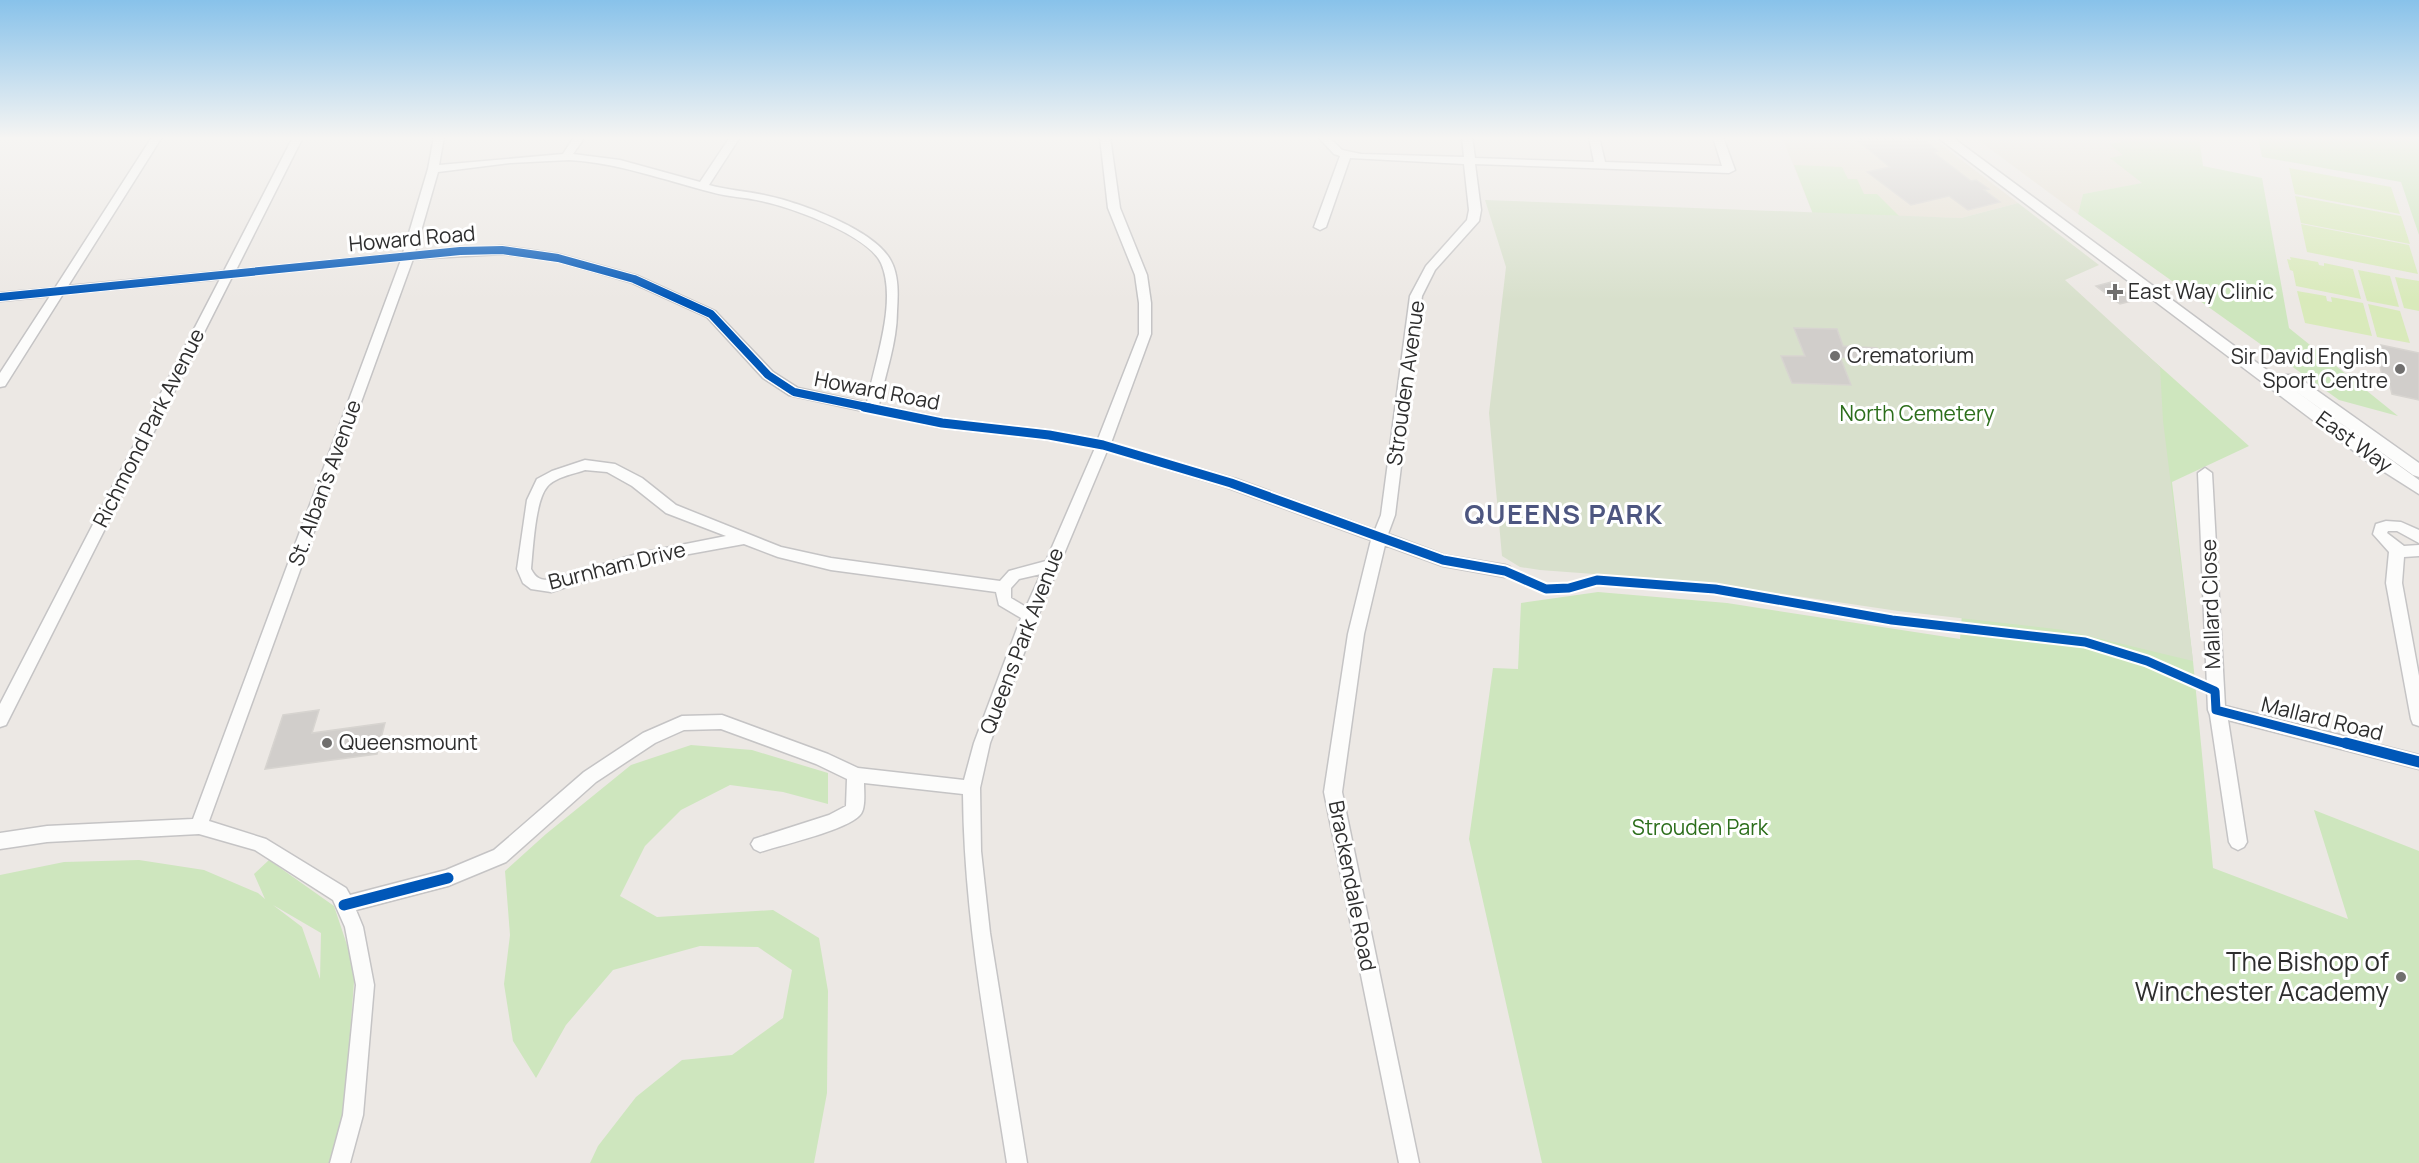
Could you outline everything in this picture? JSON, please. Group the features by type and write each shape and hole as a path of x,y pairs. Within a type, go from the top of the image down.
{"street":[{"path":"0,383 122,191"},
{"name":"Richmond Park Avenue","path":"0,720 270,191"},
{"name":"St. Alban's Avenue","path":"199,826 408,257 427,191"},
{"path":"729,191 766,199 816,216 876,247 889,268 893,319 889,345 875,390 872,410"},
{"name":"Queens Park Avenue","path":"1017,1163 981,933 972,851 971,788 982,743 1030,616 1103,444 1145,334 1141,275 1114,208 1112,191"},
{"path":"1320,227 1333,191"},
{"name":"Strouden Avenue","path":"1379,538 1388,515 1416,296 1430,269 1473,221 1475,210 1473,191"},
{"name":"East Way","path":"2016,191 2373,457 2419,488"},
{"name":"East Way","path":"2034,191 2419,471"},
{"name":"Howard Road","path":"0,297 460,251 502,250 558,258 634,279 711,314 768,375 794,392 942,423 1049,435 1103,444 1232,483 1379,538"},
{"name":"Burnham Drive","path":"745,538 640,558 551,586 536,585 528,579 524,569 534,500 542,483 556,474 585,465 610,467 637,482 648,494 671,509 745,538 778,552 831,564 1003,586"},
{"name":"Mallard Close","path":"2205,473 2216,710 2238,842"},
{"path":"2416,532 2387,525 2381,528 2380,534 2397,550 2408,553 2419,550"},
{"path":"1379,538 1443,560 1505,571"},
{"name":"Brackendale Road","path":"1379,538 1356,634 1333,792 1408,1163"},
{"path":"2397,550 2394,583 2419,719"},
{"path":"1030,616 1004,601 1003,586 1014,575 1050,566"},
{"name":"Mallard Road","path":"2216,710 2419,762"},
{"path":"345,905 448,878 500,856 590,777 649,738 682,723 699,720 730,725 822,759 856,776 971,788"},
{"path":"760,844 834,821 854,810 856,776"},
{"path":"0,841 48,834 199,826 260,844 340,894 354,927 365,985 353,1115 340,1163"}],"shaded area":[{"path":"1804,191 2003,191 2018,203 1961,218 1813,214"},
{"path":"2047,191 2098,191 2083,194 2078,214"}],"green space":[{"path":"1804,191 1863,191 1864,194 1877,194 1899,216 1813,214"},
{"path":"2098,191 2264,191 2289,328 2398,416 2339,400 2078,214 2083,194"},
{"path":"2294,191 2392,191 2400,214 2295,194"},
{"path":"2404,191 2419,191 2419,235"},
{"path":"2295,196 2401,216 2410,244 2301,223"},
{"name":"North Cemetery","path":"1485,200 1961,218 2018,203 2099,265 2065,280 2160,367 2163,421 2193,661 2064,630 1898,611 1701,582 1540,570 1520,567 1502,556 1489,413 1506,267"},
{"path":"2301,224 2409,245 2418,274 2307,252"},
{"path":"2290,257 2318,262 2319,265 2324,266 2324,263 2353,269 2361,299 2296,286 2293,271 2290,270 2287,259 2291,260"},
{"path":"2358,270 2390,276 2399,307 2367,301"},
{"path":"2395,277 2419,281 2419,311 2404,308"},
{"path":"2297,291 2326,296 2327,301 2332,302 2331,297 2363,303 2372,336 2305,323"},
{"path":"2368,304 2400,311 2410,343 2377,337"},
{"name":"Strouden Park","path":"2128,338 2249,446 2172,482 2193,661 2213,868 2348,919 2314,810 2419,851 2419,1163 1542,1163 1469,839 1493,668 1518,669 1521,603 1598,592 1727,603 1960,639 1963,601"},
{"path":"691,745 752,750 828,773 828,804 783,792 730,785 681,810 645,846 620,896 657,917 773,910 819,938 828,991 827,1093 814,1163 590,1163 598,1146 636,1097 682,1060 732,1055 783,1018 792,970 758,947 700,946 613,970 566,1025 536,1078 513,1041 504,984 510,935 505,871 546,834 631,765"},
{"path":"139,860 204,870 258,893 265,899 254,874 269,860 334,906 355,969 344,1115 333,1163 0,1163 0,875 64,862","holes":["273,905 321,933 320,979 302,927"]}],"building":[{"path":"1893,191 1986,191 2000,202 1968,210 1949,196 1911,205"},
{"name":"East Way Clinic","path":"2111,282 2136,300 2120,304 2096,286"},
{"name":"Crematorium","path":"1794,328 1837,329 1843,346 1877,348 1877,358 1840,357 1851,385 1792,383 1781,356 1805,356"},
{"name":"Sir David English Sport Centre","path":"2381,345 2419,353 2419,400 2392,394 2390,386 2384,385 2376,348 2382,349"},
{"name":"Queensmount","path":"319,710 312,733 385,723 377,754 265,769 283,715"}],"cycle path":[{"path":"0,297 460,251 502,250 558,258 634,279 711,314 768,375 794,392 942,423 1049,435 1103,445 1231,483 1443,560 1505,571 1546,589 1569,588 1597,580 1715,589 1892,620 2085,642 2147,661 2215,691 2216,710 2419,762"},
{"path":"344,905 448,878"}],"place":[{"name":"East Way Clinic","path":"2115,292"},
{"name":"Crematorium","path":"1835,356"},
{"name":"Sir David English Sport Centre","path":"2400,369"},
{"name":"Queensmount","path":"327,743"},
{"name":"The Bishop of Winchester Academy","path":"2401,977"}],"district":[{"name":"QUEENS PARK","path":"1564,515"}]}
